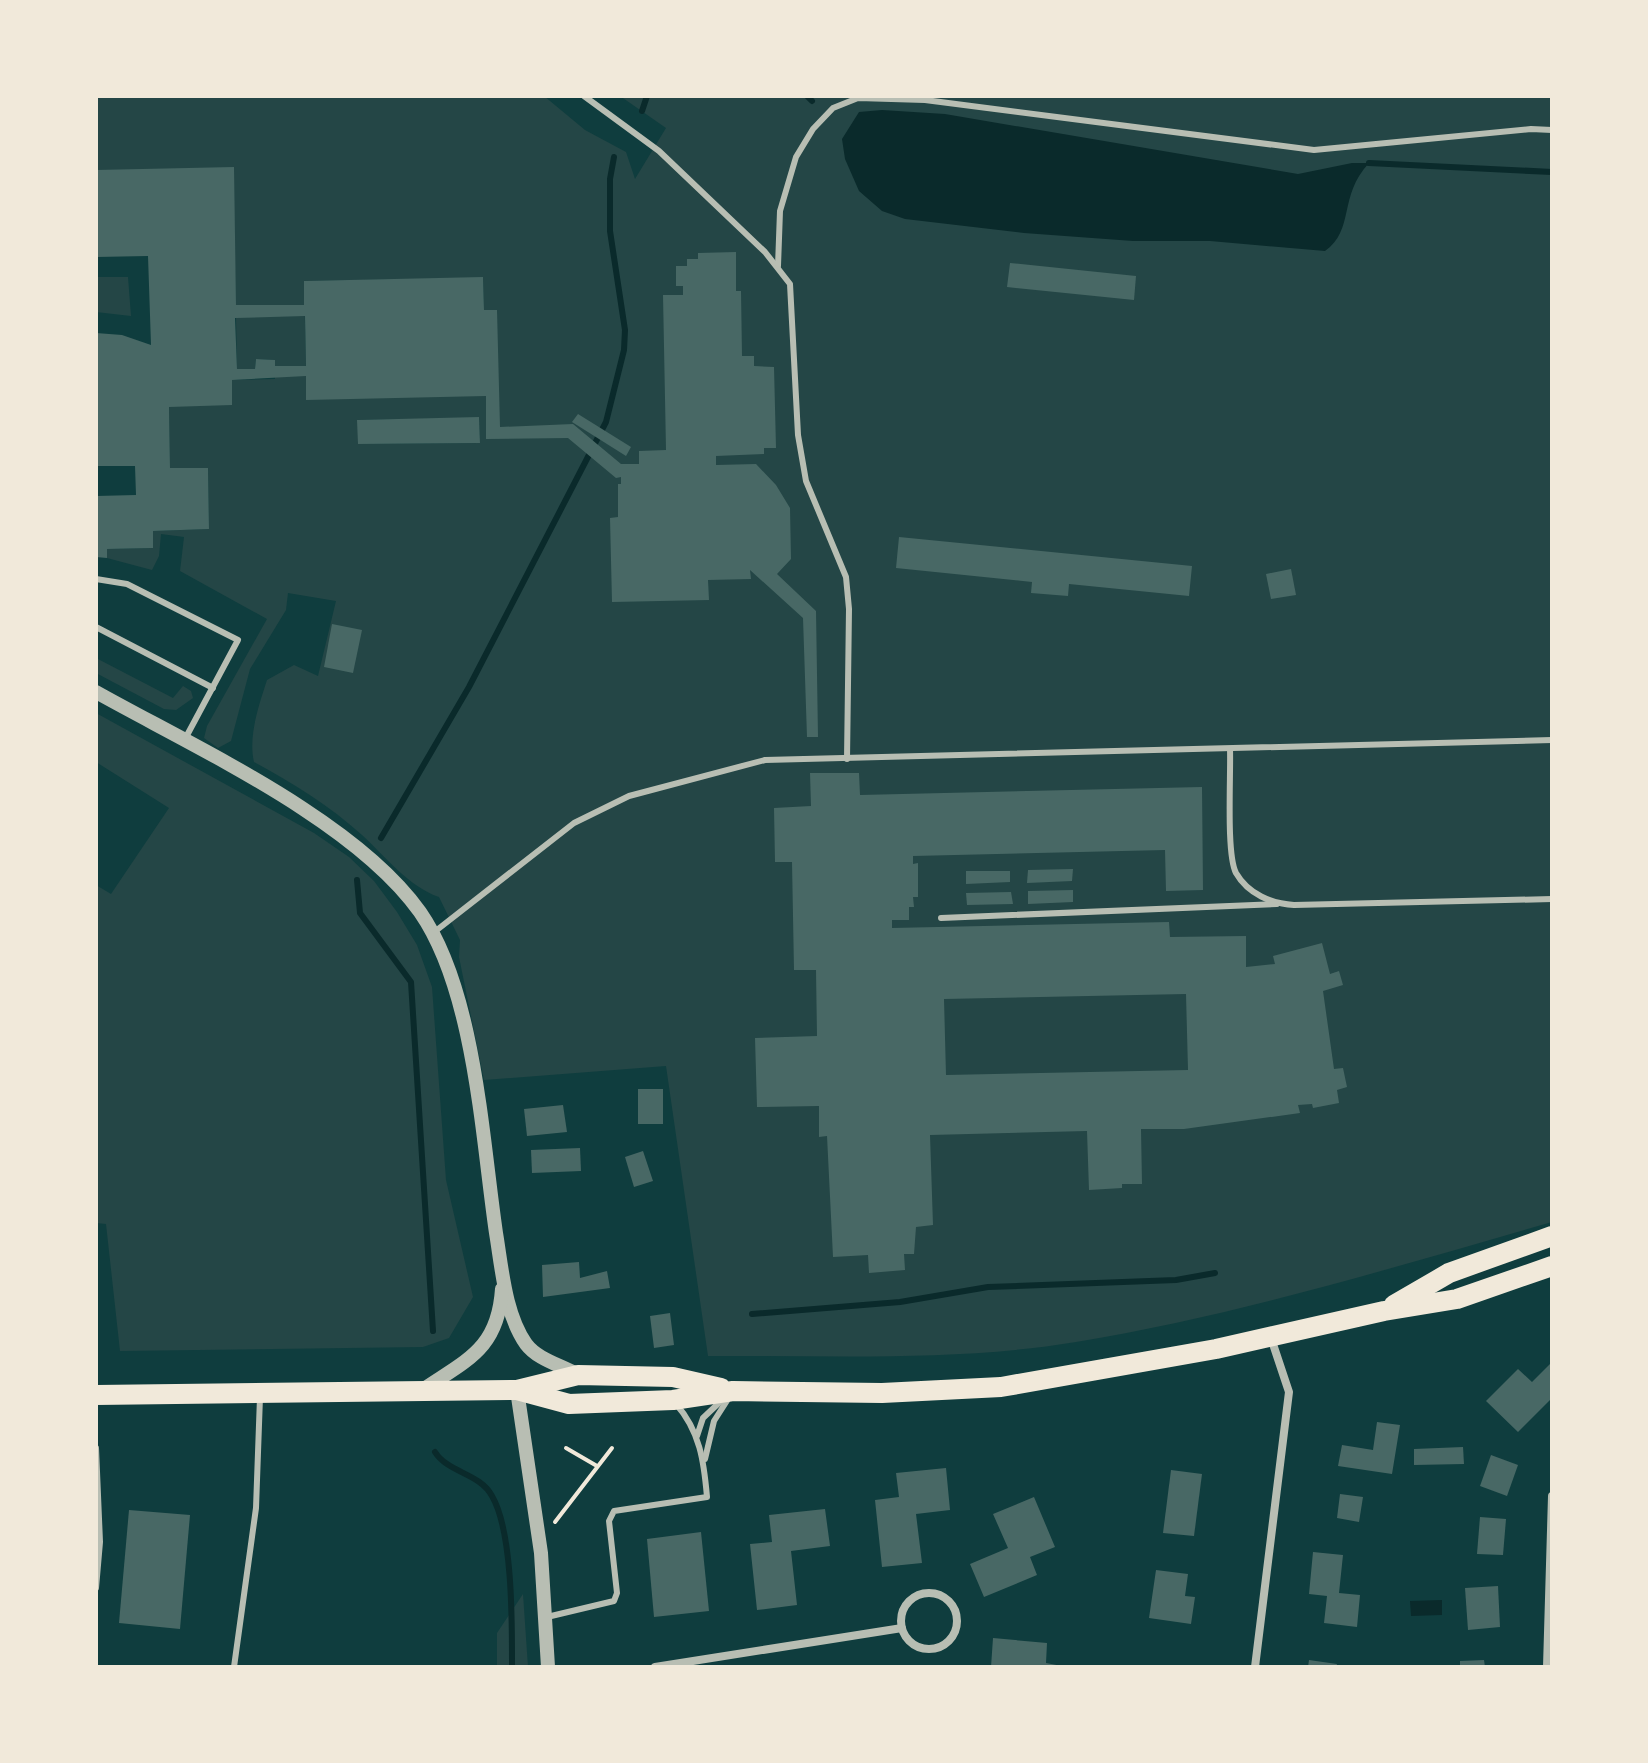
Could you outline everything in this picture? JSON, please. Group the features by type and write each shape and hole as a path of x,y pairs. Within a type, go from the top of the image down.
{"highway":[{"path":"1384,1311 1449,1273 1552,1236"},
{"path":"517,1390 569,1404 673,1400 733,1391 843,1393 1001,1387 1457,1299 1552,1266"},
{"path":"96,1395 517,1390 578,1375 673,1377 733,1391"}],"street":[{"path":"96,692 314,816 349,842 399,887 433,933 454,989 470,1056 503,1277 515,1321 528,1346 536,1354 578,1375"},
{"path":"420,1391 488,1342 501,1310 503,1277"},
{"path":"1255,1667 1289,1392 1271,1337"},
{"path":"517,1390 547,1617 548,1667"},
{"path":"1547,1667 1552,1496"},
{"path":"935,1593 944,1597 955,1611 956,1629 937,1648 928,1649 912,1643 902,1628 904,1609 917,1596 935,1593"},
{"path":"655,1667 902,1628"}],"lane":[{"path":"584,96 659,151 778,266 790,284 798,435 806,481 846,577 849,609 847,759"},
{"path":"778,266 780,211 796,157 813,129 833,108 858,98 925,100 1314,150 1531,129 1552,130"},
{"path":"96,579 127,584 238,640 184,741"},
{"path":"96,627 213,688"},
{"path":"433,933 574,823 629,796 765,760 1552,740"},
{"path":"1230,749 1232,853 1236,873 1262,897 1277,904"},
{"path":"941,918 1277,904 1552,899"},
{"path":"697,1437 703,1418 733,1391"},
{"path":"704,1462 714,1421 733,1391"},
{"path":"234,1667 256,1508 260,1394"},
{"path":"547,1617 614,1601 617,1593 610,1516 623,1508 707,1497 704,1462 697,1437 687,1416 673,1400"},
{"path":"96,1448 100,1542 96,1588"}],"path":[{"path":"566,1448 597,1466"},
{"path":"555,1522 612,1448"}],"shaded area":[{"path":"96,96 544,96 585,130 626,152 635,179 666,128 620,96 1552,96 1552,1222 1256,1304 1076,1342 939,1355 708,1356 666,1066 484,1080 459,957 460,940 439,897 408,879 350,824 324,805 254,762 253,731 267,680 294,665 318,676 336,601 288,593 286,610 250,669 231,741 218,748 204,738 207,726 267,619 180,571 184,537 161,534 159,556 152,570 107,558 107,549 153,548 153,531 209,529 208,468 170,468 169,407 232,380 275,379 275,375 306,376 306,399 497,310 484,310 483,278 304,281 306,366 275,366 274,360 256,359 255,369 237,369 234,218 96,170","holes":["479,418 480,443 358,444 358,420"]},
{"path":"882,110 945,114 1298,174 1352,163 1369,163 1353,188 1340,233 1325,251 1210,241 1133,241 1024,233 905,219 882,211 859,191 845,159 842,139 859,112"},
{"path":"96,277 128,277 131,316 96,312"},
{"path":"96,658 173,698 183,686 191,691 193,698 176,710 164,709 96,673"},
{"path":"96,713 314,833 349,857 374,881 417,945 432,987 446,1180 473,1297 449,1338 423,1347 120,1351 106,1224 96,1223 96,885 111,894 169,808 96,762"},
{"path":"523,1594 528,1667 497,1667 497,1633"},
{"path":"1442,1600 1442,1615 1411,1616 1410,1601"}],"building":[{"path":"234,167 236,305 304,305 304,281 483,277 484,310 497,310 500,427 573,424 621,464 639,464 639,451 666,450 663,295 683,295 683,286 676,286 676,266 687,266 687,259 698,259 698,253 736,252 736,291 741,291 742,356 754,356 754,366 774,367 776,448 764,448 764,454 716,456 716,465 756,464 776,485 790,508 791,559 777,574 816,611 818,737 807,737 803,618 750,570 751,579 708,580 709,600 612,602 610,518 618,517 618,484 621,484 621,477 616,478 568,438 486,439 486,396 306,400 306,376 232,380 232,405 169,407 170,468 208,468 209,529 153,531 153,548 107,549 107,558 96,557 96,496 136,495 135,466 96,466 96,333 122,335 151,345 148,256 96,257 96,170","holes":["305,316 306,366 275,366 275,360 256,359 255,369 237,369 235,318"]},
{"path":"1010,263 1136,276 1134,300 1007,287"},
{"path":"578,414 631,447 626,456 572,422"},
{"path":"479,417 480,443 358,444 357,420"},
{"path":"899,537 1192,566 1189,596 1069,584 1068,596 1031,593 1032,582 896,568"},
{"path":"1291,569 1296,595 1271,599 1266,574"},
{"path":"332,624 362,630 353,673 324,667"},
{"path":"810,773 859,773 860,795 1202,787 1203,890 1166,891 1165,850 913,856 913,864 918,863 918,897 913,897 914,907 909,907 909,920 892,920 892,928 1169,922 1170,937 1246,936 1246,967 1275,964 1273,956 1322,943 1330,974 1339,971 1343,985 1323,991 1334,1069 1343,1068 1347,1087 1337,1090 1339,1103 1313,1108 1312,1104 1298,1105 1300,1113 1184,1129 1141,1129 1142,1184 1122,1184 1122,1188 1089,1190 1087,1131 930,1135 933,1225 916,1227 914,1254 904,1254 905,1270 869,1273 868,1255 833,1257 827,1136 819,1137 819,1106 757,1107 755,1038 817,1036 816,970 794,970 792,862 775,862 774,808 811,806","holes":["1186,994 1188,1070 946,1075 944,999"]},
{"path":"1073,869 1072,881 1027,883 1028,870"},
{"path":"966,871 1010,871 1010,882 966,884"},
{"path":"1073,890 1073,902 1028,904 1028,891"},
{"path":"1011,892 1013,904 967,905 966,893"},
{"path":"638,1089 663,1089 663,1124 638,1124"},
{"path":"563,1105 567,1132 527,1136 524,1109"},
{"path":"580,1148 581,1171 532,1173 531,1150"},
{"path":"643,1151 653,1181 634,1187 625,1157"},
{"path":"579,1262 580,1278 607,1271 610,1288 543,1297 542,1265"},
{"path":"670,1313 674,1345 654,1348 650,1316"},
{"path":"1550,1364 1552,1398 1518,1432 1486,1401 1518,1369 1532,1382"},
{"path":"1377,1422 1400,1425 1392,1474 1338,1466 1342,1445 1373,1450"},
{"path":"1463,1447 1464,1464 1414,1465 1414,1449"},
{"path":"1491,1455 1518,1465 1507,1496 1480,1486"},
{"path":"946,1468 950,1510 916,1514 922,1563 882,1567 875,1500 899,1497 896,1473"},
{"path":"1171,1470 1202,1474 1194,1536 1163,1533"},
{"path":"1340,1494 1363,1497 1359,1522 1337,1518"},
{"path":"1034,1497 1055,1547 1030,1557 1037,1575 984,1597 970,1564 1008,1548 993,1514"},
{"path":"825,1509 830,1546 791,1551 797,1605 757,1610 750,1544 772,1542 769,1515"},
{"path":"129,1510 190,1515 180,1629 119,1623"},
{"path":"1480,1517 1506,1519 1503,1555 1477,1554"},
{"path":"701,1532 709,1611 654,1617 647,1539"},
{"path":"1313,1552 1343,1555 1339,1593 1360,1595 1357,1627 1324,1623 1327,1596 1309,1594"},
{"path":"1156,1570 1188,1574 1185,1596 1195,1597 1191,1624 1149,1618"},
{"path":"1498,1586 1500,1627 1468,1630 1465,1588"},
{"path":"993,1638 1047,1643 1046,1663 1067,1667 991,1667"},
{"path":"1309,1660 1337,1664 1336,1667 1308,1667"},
{"path":"1484,1660 1485,1667 1460,1667 1460,1661"}],"waterway":[{"path":"642,111 647,96"},
{"path":"807,96 812,101"},
{"path":"381,838 469,687 606,422 624,350 625,330 610,231 610,179 614,157"},
{"path":"1369,163 1552,172"},
{"path":"357,880 360,913 411,982 433,1331"},
{"path":"752,1314 900,1302 988,1287 1176,1280 1215,1273"},
{"path":"435,1452 448,1464 487,1488 499,1512 508,1555 512,1667"}]}
